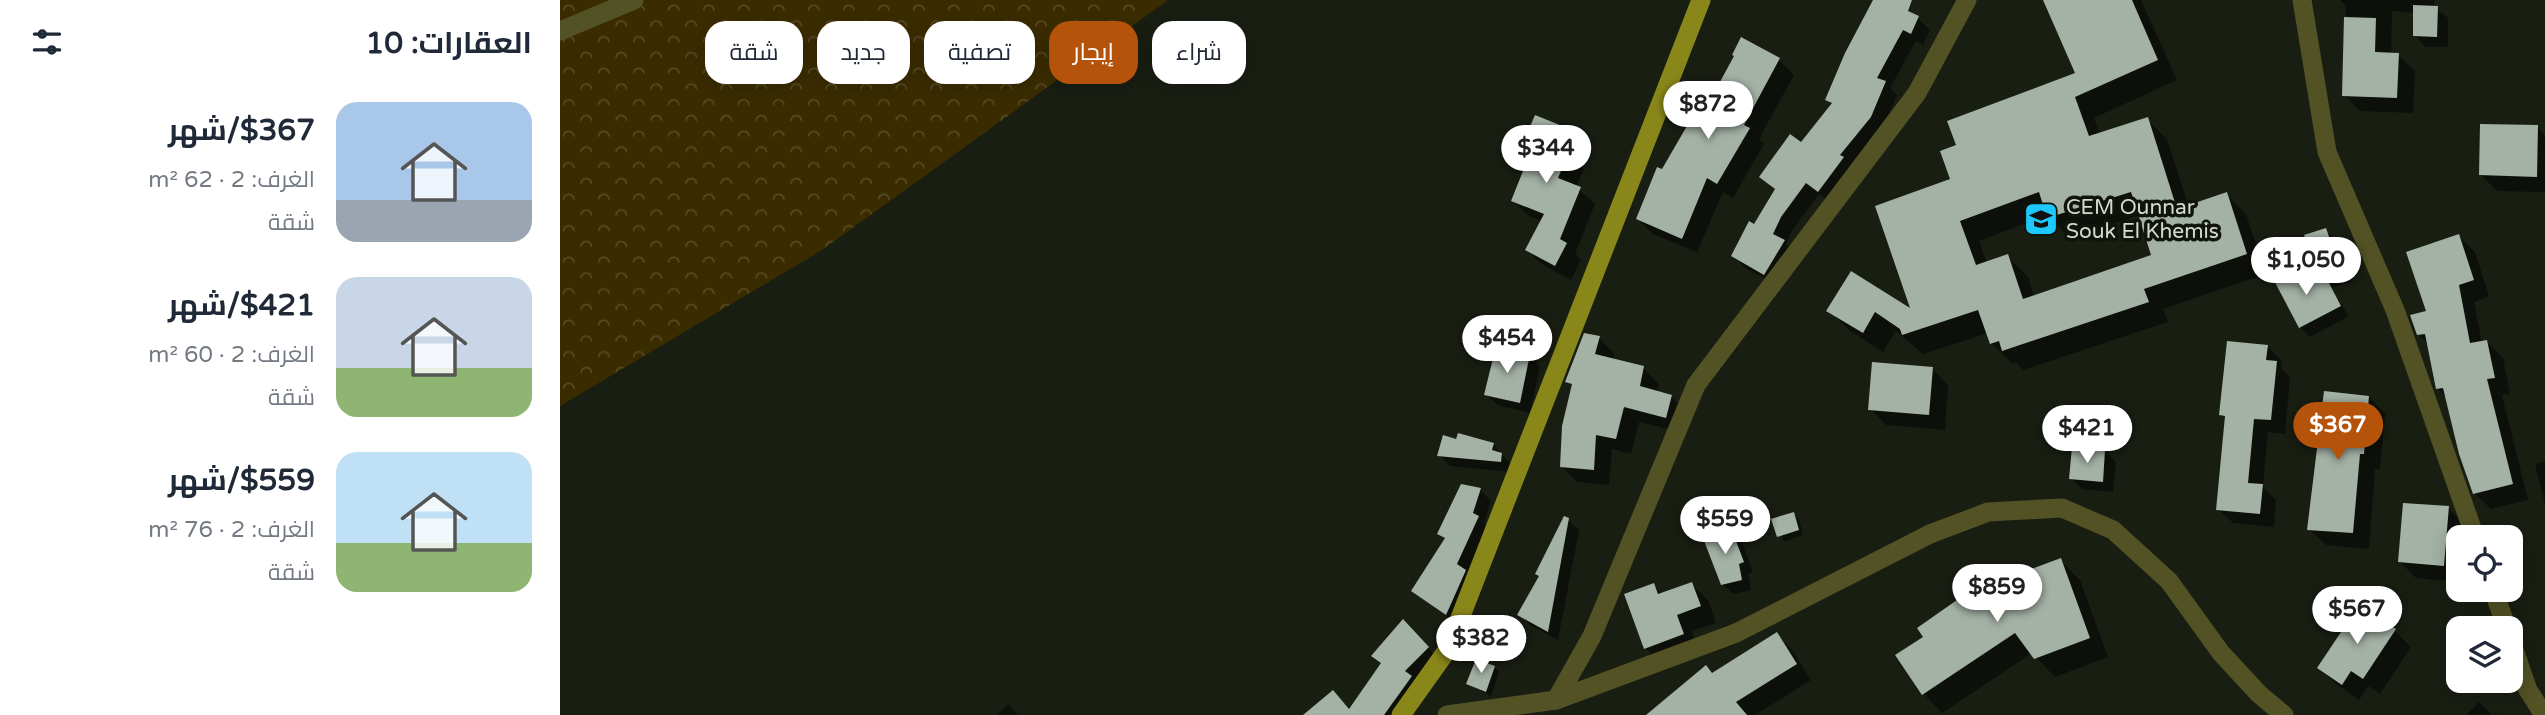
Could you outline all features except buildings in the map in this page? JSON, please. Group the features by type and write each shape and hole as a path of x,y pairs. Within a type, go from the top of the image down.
{"main road":[{"path":"1401,715 1448,649 1701,0"}],"street":[{"path":"560,32 634,0"},
{"path":"1556,699 1592,636 1696,384 1917,93 1967,0"},
{"path":"2302,0 2327,152 2395,310 2471,525"},
{"path":"1447,715 1556,699 1736,632 1930,534 1988,512 2062,508 2113,530 2169,581 2221,653 2259,694 2284,715"},
{"path":"2523,676 2528,690 2544,715"}],"green space":[{"path":"560,0 1168,0 1138,22 1049,21 1049,84 1052,84 822,250 560,406"}],"place":[{"name":"CEM Ounnar Souk El Khemis","path":"2041,219"}]}
